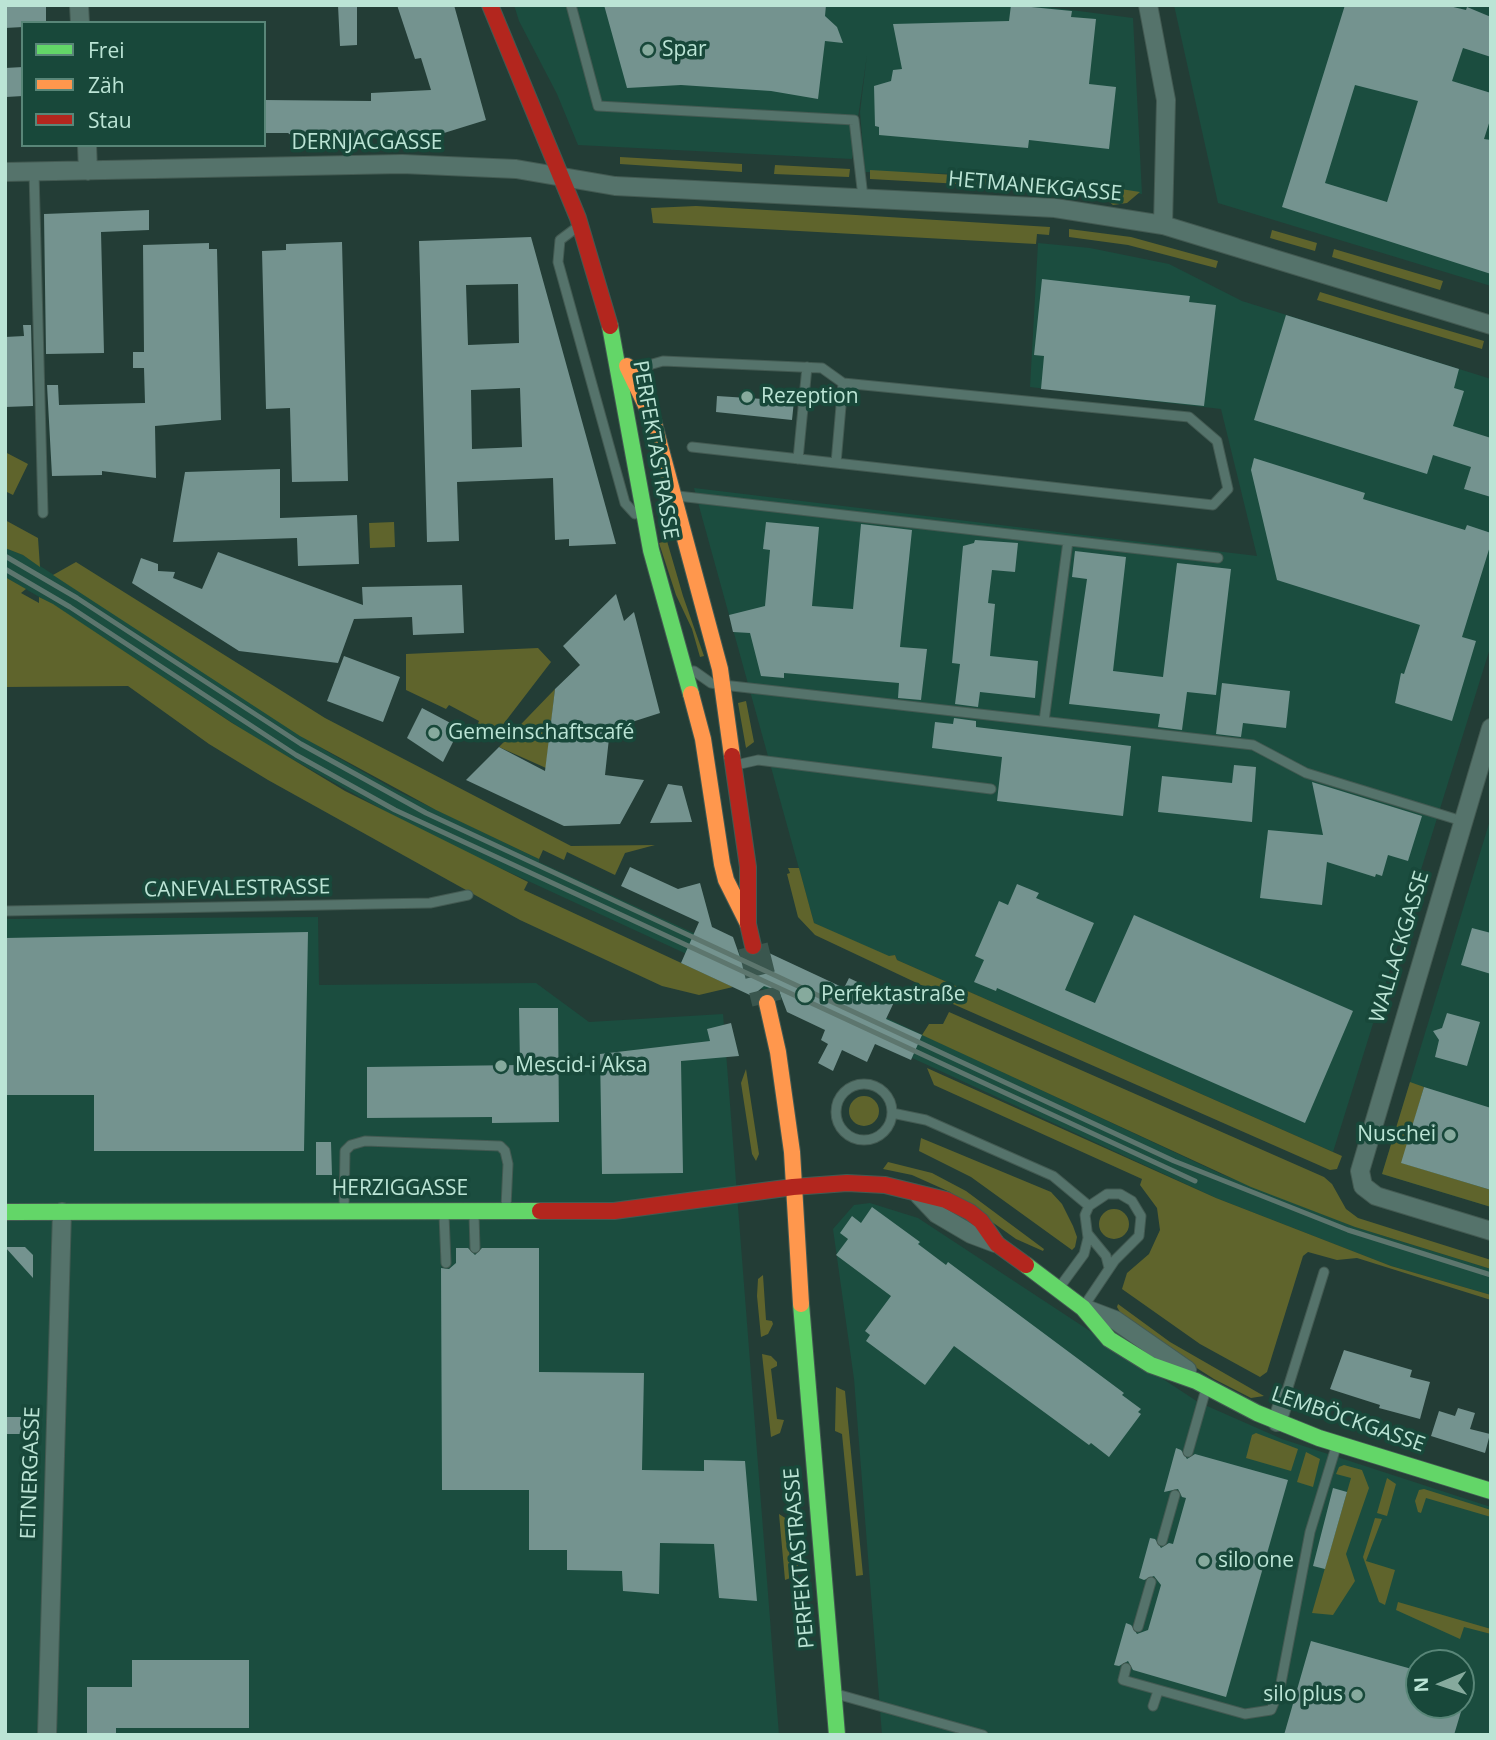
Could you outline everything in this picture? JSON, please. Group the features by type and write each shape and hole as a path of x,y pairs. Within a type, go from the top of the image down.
{"main road":[{"name":"PERFEKTASTRASSE","path":"490,5 580,225 616,348 627,427 682,663 703,739 722,864 726,880 748,923"},
{"name":"PERFEKTASTRASSE","path":"616,348 630,370 653,420 723,685 748,867 748,923 753,946"},
{"name":"PERFEKTASTRASSE","path":"767,1003 788,1119 808,1409 836,1735"},
{"name":"LEMBÖCKGASSE","path":"793,1187 869,1183 901,1188 919,1195"},
{"name":"HERZIGGASSE","path":"5,1212 614,1211 793,1187"},
{"name":"LEMBÖCKGASSE","path":"998,1244 1083,1308"},
{"name":"LEMBÖCKGASSE","path":"1201,1384 1277,1422 1337,1444 1491,1491"}],"street":[{"path":"1149,5 1166,100 1163,225"},
{"path":"87,147 88,171"},
{"name":"DERNJACGASSE","path":"5,172 402,164 516,169 561,176"},
{"name":"HETMANEKGASSE","path":"561,176 615,186 1055,208 1163,225 1491,325"},
{"name":"WALLACKGASSE","path":"1491,729 1361,1158 1361,1180 1376,1196 1491,1231"},
{"name":"LEMBÖCKGASSE","path":"919,1195 937,1214 971,1234 998,1244"},
{"name":"EITNERGASSE","path":"47,1735 62,1212"},
{"name":"LEMBÖCKGASSE","path":"1083,1308 1124,1325 1186,1369 1201,1384"},
{"path":"1277,1422 1285,1396"}],"lane":[{"path":"571,5 598,106 854,120 863,197"},
{"path":"34,172 43,513"},
{"path":"580,225 560,240 558,262 625,503 634,514 651,525"},
{"path":"630,370 663,361 822,368 843,383 1189,417 1217,441 1228,489 1213,505 692,447"},
{"path":"798,459 807,367"},
{"path":"836,463 843,383"},
{"path":"674,495 1218,558"},
{"path":"673,534 690,553"},
{"path":"1044,721 1068,541"},
{"path":"682,663 706,681 723,685 1253,745 1306,773 1462,821"},
{"path":"735,765 758,760 991,789"},
{"name":"CANEVALESTRASSE","path":"5,911 430,903 468,895"},
{"path":"864,1084 885,1094 892,1114 884,1131 874,1138 863,1140 844,1131 836,1111 846,1090 864,1084"},
{"path":"892,1114 926,1120 1053,1176 1089,1206"},
{"path":"344,1211 345,1151 351,1145 365,1141 500,1146 505,1152 508,1164 506,1211"},
{"path":"1058,1290 1084,1254 1088,1234 1085,1220 1089,1206 1102,1196 1120,1194 1132,1201 1141,1216 1139,1236 1109,1268 1083,1308"},
{"path":"443,1210 446,1263"},
{"path":"474,1210 475,1248"},
{"path":"1088,1234 1106,1256 1109,1268"},
{"path":"1285,1396 1324,1272"},
{"path":"1188,1452 1201,1384"},
{"path":"1126,1668 1123,1681 1245,1714 1265,1714 1276,1704 1310,1532 1337,1444"},
{"path":"1162,1541 1175,1495"},
{"path":"1138,1627 1151,1582"},
{"path":"1153,1706 1158,1691"},
{"path":"833,1693 983,1735"}],"shaded area":[{"path":"514,5 1032,5 1133,18 1142,194 964,174 865,172 860,112 867,55 852,159 578,145 557,94 519,21"},
{"path":"1174,5 1491,5 1491,286 1218,203"},
{"path":"620,157 742,164 742,172 620,164"},
{"path":"775,165 850,169 849,177 774,174"},
{"path":"870,170 1076,182 1140,192 1127,203 1113,205 1101,195 1052,189 870,179"},
{"path":"696,206 1050,227 1049,235 1037,234 1036,244 653,223 651,208"},
{"path":"1069,229 1131,237 1218,261 1216,268 1128,245 1069,237"},
{"path":"1272,230 1317,243 1315,251 1270,238"},
{"path":"1038,243 1090,248 1169,264 1242,301 1491,379 1491,645 1333,1152 897,960 895,955 889,957 814,923 694,488 1257,556 1221,409 1030,387"},
{"path":"1334,249 1443,281 1440,290 1332,257"},
{"path":"1320,292 1484,341 1482,349 1317,300"},
{"path":"5,452 28,464 13,495 5,491"},
{"path":"5,520 38,538 40,567 23,555 5,548"},
{"path":"394,522 395,547 370,548 369,523"},
{"path":"667,541 704,656 700,657 659,543"},
{"path":"5,548 23,555 328,752 397,791 539,859 539,862 859,1009 861,1006 1221,1174 1355,1227 1491,1269 1491,1295 1391,1266 1216,1198 424,833 260,741 53,605 5,577"},
{"path":"76,562 325,718 571,846 655,845 625,853 615,875 567,852 564,860 543,850 539,859 436,810 300,736 53,575"},
{"path":"5,577 26,589 21,593 39,603 39,597 53,604 232,723 345,791 528,882 524,890 733,987 699,995 662,986 520,920 268,780 209,744 128,686 5,687"},
{"path":"538,648 551,662 495,735 477,726 479,721 449,705 446,709 406,690 406,654"},
{"path":"555,689 546,768 499,747"},
{"path":"746,701 754,742 746,748 738,703"},
{"path":"1491,817 1491,1207 1382,1174"},
{"path":"788,868 799,868 814,923 889,956 895,955 897,960 1342,1156 1337,1169 1330,1170 953,1004 953,1000 815,935 798,917 787,874 790,873"},
{"path":"318,917 319,985 536,983 589,1022 723,1014 779,1735 5,1735 5,919"},
{"path":"949,1012 1324,1177 1332,1184 1346,1209 1358,1218 1491,1260 1491,1269 1355,1227 1251,1187 922,1035 929,1024 943,1024"},
{"path":"927,1068 1216,1198 1391,1266 1491,1295 1491,1300 1357,1258 1337,1260 1308,1252 1303,1256 1267,1372 1260,1377 1200,1344 1122,1289 1127,1273 1149,1254 1160,1230 1157,1208 1140,1185 1142,1179 934,1085"},
{"path":"746,1069 759,1154 756,1161 752,1154 741,1083"},
{"path":"1410,1082 1424,1087 1402,1163 1491,1190 1491,1207 1382,1174"},
{"path":"864,1096 874,1101 879,1111 874,1121 864,1126 854,1121 849,1111 854,1101"},
{"path":"921,1138 1051,1192 1062,1204 1073,1226 1077,1237 1075,1247 1072,1250 971,1177 919,1151"},
{"path":"888,1162 932,1173 966,1191 1044,1249 1043,1251 1016,1239 950,1192 912,1175 883,1169"},
{"path":"870,1203 918,1218 1198,1402 1282,1439 1491,1507 1491,1735 882,1735 854,1379 833,1229 854,1205"},
{"path":"1114,1209 1120,1210 1128,1218 1128,1230 1120,1238 1114,1239 1108,1238 1100,1230 1099,1224 1100,1218 1108,1210"},
{"path":"763,1275 766,1320 772,1321 773,1324 768,1334 761,1337 757,1296 758,1279"},
{"path":"1118,1304 1170,1342 1264,1396 1251,1398 1214,1379 1126,1323"},
{"path":"762,1354 771,1356 777,1362 777,1366 771,1369 777,1419 784,1420 780,1433 771,1437"},
{"path":"836,1387 845,1391 863,1575 856,1576 842,1434 835,1431"},
{"path":"1256,1433 1298,1449 1291,1471 1246,1458 1252,1435"},
{"path":"1306,1452 1320,1459 1313,1487 1297,1482"},
{"path":"1344,1465 1362,1470 1369,1488 1346,1554 1355,1581 1333,1615 1312,1613 1351,1478 1336,1474 1339,1467"},
{"path":"1387,1478 1396,1484 1387,1516 1377,1513"},
{"path":"1424,1489 1491,1510 1491,1517 1426,1498 1421,1513 1418,1512 1415,1501 1419,1490"},
{"path":"779,1514 793,1523 794,1530 788,1531 790,1564 798,1565 793,1577 785,1580"},
{"path":"1375,1518 1382,1519 1366,1561 1395,1570 1385,1605 1379,1602 1363,1557"},
{"path":"1398,1602 1491,1629 1491,1634 1464,1627 1460,1639 1396,1610"}],"building":[{"path":"5,5 46,5 46,21 21,21 21,27 5,28"},
{"path":"338,5 357,5 357,45 340,46"},
{"path":"397,5 454,5 486,120 444,133 295,138 288,133 266,133 266,100 371,101 371,93 431,90 421,58 415,59"},
{"path":"604,5 826,5 825,16 837,27 843,43 825,41 818,99 771,91 681,85 627,88"},
{"path":"1011,5 1072,11 1071,17 1096,19 1089,84 1116,87 1109,149 1029,140 1028,148 879,135 879,127 875,126 874,86 891,81 893,70 902,69 893,24 1009,21"},
{"path":"1345,5 1445,5 1466,10 1467,7 1491,17 1491,57 1463,48 1452,81 1491,93 1491,117 1484,139 1491,140 1491,274 1282,207","holes":["1355,85 1418,101 1387,202 1325,183"]},
{"path":"21,67 21,96 6,97 5,68"},
{"path":"149,210 149,230 101,232 104,353 46,354 44,214"},
{"path":"531,237 616,544 569,546 569,539 555,540 553,478 457,482 459,541 427,542 419,241","holes":["518,284 519,343 468,345 466,285","520,388 522,447 472,449 471,390"]},
{"path":"342,242 348,481 292,482 290,408 266,409 262,251 286,250 286,244"},
{"path":"209,243 209,249 217,249 221,420 155,426 156,478 102,471 102,475 52,476 47,385 58,385 59,405 145,403 144,368 133,368 133,352 144,352 143,245"},
{"path":"1042,279 1190,296 1189,302 1216,305 1204,406 1041,389 1044,356 1034,355"},
{"path":"1286,315 1459,369 1454,388 1464,391 1453,426 1491,438 1491,497 1464,489 1471,467 1433,455 1427,474 1254,420"},
{"path":"23,325 31,325 33,406 5,407 5,337 24,336"},
{"path":"717,396 794,401 792,420 716,412"},
{"path":"1254,458 1365,493 1363,499 1465,530 1467,525 1491,533 1491,543 1462,637 1476,641 1452,721 1395,703 1401,673 1404,674 1420,625 1277,580 1251,470"},
{"path":"280,469 280,518 357,515 359,564 298,566 297,538 173,542 185,472"},
{"path":"766,522 819,527 812,606 853,609 861,524 912,530 900,647 927,649 921,700 898,698 899,683 784,673 784,678 761,676 750,633 733,632 729,615 765,606 770,550 763,549"},
{"path":"975,540 1018,543 1015,572 992,570 988,603 995,604 990,656 1038,661 1035,698 980,692 978,707 955,704 960,664 952,663 963,546 974,543"},
{"path":"1075,551 1126,557 1113,671 1163,677 1177,563 1231,569 1216,695 1187,692 1182,730 1158,727 1160,714 1069,704 1087,579 1072,577"},
{"path":"218,552 363,605 362,587 462,585 464,633 413,635 412,617 354,619 338,663 239,651 132,583 141,558 158,564 158,571 175,572 173,578 202,589"},
{"path":"616,594 624,621 634,612 660,713 610,729 605,775 644,780 620,824 564,826 466,780 499,747 545,771 555,689 580,665 563,646"},
{"path":"344,656 400,677 383,722 327,701"},
{"path":"1222,683 1290,691 1286,728 1243,723 1241,737 1216,734"},
{"name":"Gemeinschaftscafé","path":"422,708 460,728 443,762 407,738"},
{"path":"954,718 976,721 976,727 1131,746 1123,816 997,801 1002,757 932,748 935,722 953,724"},
{"path":"1234,765 1256,767 1252,822 1158,812 1162,776 1232,783"},
{"path":"1312,782 1422,816 1408,861 1388,855 1382,876 1376,874 1375,877 1327,862 1322,905 1260,898 1268,830 1323,835"},
{"path":"668,784 682,786 692,822 650,823"},
{"path":"630,867 678,889 700,883 712,927 733,937 740,957 747,962 758,963 769,953 844,988 849,978 895,1000 886,1019 922,1035 911,1060 875,1044 867,1062 842,1050 833,1071 818,1063 828,1044 821,1040 825,1030 787,1012 779,991 764,986 752,996 681,963 699,922 621,886"},
{"path":"1017,884 1039,893 1036,898 1094,923 1065,990 1095,1003 1134,915 1353,1011 1305,1123 997,988 996,991 974,982 984,960 975,956 999,901 1008,905"},
{"path":"1472,928 1491,933 1491,974 1461,965"},
{"path":"308,932 304,1151 94,1151 94,1095 5,1095 5,938"},
{"name":"Mescid-i Aksa","path":"519,1008 558,1008 559,1122 492,1123 492,1117 367,1118 367,1067 520,1065"},
{"path":"1447,1013 1480,1022 1467,1066 1435,1057 1439,1040 1433,1031 1442,1028"},
{"path":"731,1023 739,1056 681,1061 683,1173 602,1174 600,1054 710,1041 707,1029"},
{"name":"Nuschei","path":"1424,1087 1491,1108 1491,1190 1401,1163"},
{"path":"316,1142 331,1142 332,1175 316,1175"},
{"path":"872,1207 946,1265 948,1262 1124,1393 1122,1395 1141,1409 1138,1412 1141,1414 1109,1457 954,1346 925,1385 866,1341 870,1335 865,1331 891,1296 836,1255 848,1239 840,1233 852,1216 861,1223"},
{"path":"5,1247 25,1247 33,1255 33,1278"},
{"path":"456,1248 468,1248 475,1255 482,1248 539,1248 539,1372 644,1373 642,1470 704,1471 704,1460 745,1461 757,1601 719,1598 714,1544 660,1543 659,1594 623,1591 622,1571 567,1570 567,1550 529,1550 529,1490 442,1490 441,1268 449,1269 456,1263"},
{"path":"1344,1350 1412,1370 1410,1377 1430,1382 1420,1419 1379,1408 1380,1405 1330,1389"},
{"path":"1458,1408 1475,1413 1470,1429 1490,1434 1485,1453 1431,1436 1439,1411 1455,1416"},
{"path":"5,1417 34,1417 34,1434 5,1434"},
{"name":"silo one","path":"1176,1448 1181,1450 1187,1459 1195,1454 1288,1480 1226,1697 1133,1670 1128,1661 1119,1666 1114,1665 1126,1623 1131,1625 1137,1634 1148,1630 1161,1585 1154,1576 1144,1580 1139,1578 1150,1538 1155,1539 1161,1548 1169,1543 1173,1544 1186,1498 1182,1497 1178,1489 1164,1492"},
{"path":"1333,1488 1347,1492 1325,1569 1313,1566"},
{"name":"silo plus","path":"1311,1641 1405,1667 1405,1719 1459,1719 1454,1735 1284,1735"},
{"path":"132,1660 249,1660 249,1728 116,1728 116,1734 87,1734 87,1687 132,1687"}],"tunnel":[{"path":"753,946 767,1003"}],"railway":[{"path":"5,556 77,598 301,744 426,813 1174,1161 1348,1230 1491,1275"},
{"path":"5,569 70,607 296,755 395,810 1195,1181"}],"traffic: fast":[{"path":"610,326 651,550 691,694"},
{"path":"5,1212 540,1211"},
{"path":"1026,1265 1083,1308 1109,1339 1151,1365 1196,1381 1257,1413 1319,1438 1491,1491"},
{"path":"801,1304 837,1735"}],"traffic: slow":[{"path":"627,366 653,420 720,669 732,756"},
{"path":"691,694 703,739 722,864 726,880 748,924"},
{"path":"767,1003 778,1052 792,1152 801,1304"}],"traffic: jam":[{"path":"490,5 578,218 610,326"},
{"path":"732,756 748,867 748,924 753,946"},
{"path":"540,1211 614,1211 793,1187 847,1183 885,1185 946,1200 970,1212 981,1221 997,1244 1026,1265"}],"place":[{"name":"Spar","path":"648,50"},
{"name":"Rezeption","path":"747,397"},
{"name":"Gemeinschaftscafé","path":"434,733"},
{"name":"Perfektastraße","path":"805,995"},
{"name":"Mescid-i Aksa","path":"501,1066"},
{"name":"Nuschei","path":"1450,1135"},
{"name":"silo one","path":"1204,1561"},
{"name":"silo plus","path":"1357,1695"}]}
